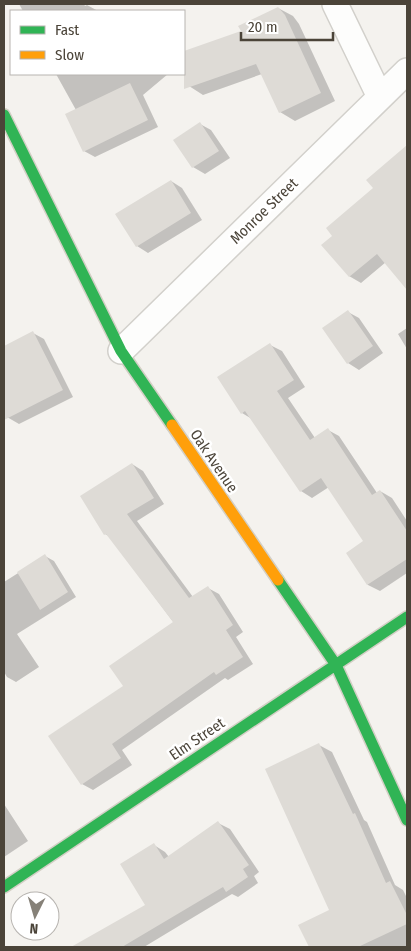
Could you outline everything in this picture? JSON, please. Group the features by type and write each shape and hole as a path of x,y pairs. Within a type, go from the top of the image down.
{"street":[{"path":"334,4 380,97"},
{"name":"Monroe Street","path":"121,351 407,71"},
{"name":"Oak Avenue","path":"4,115 121,351 336,665 407,820"},
{"name":"Elm Street","path":"4,887 407,617"}],"building":[{"path":"278,7 285,15 321,93 279,113 256,64 184,89 185,51 241,31 238,26"},
{"path":"130,83 148,120 83,152 65,114"},
{"path":"200,122 219,151 192,168 173,140"},
{"path":"407,145 407,290 377,254 349,277 321,245 332,236 326,228 373,188 366,180"},
{"path":"171,180 191,213 136,247 115,214"},
{"path":"348,310 373,346 347,364 322,328"},
{"path":"33,331 63,390 4,420 4,346"},
{"path":"270,343 294,380 277,391 310,440 328,428 372,495 380,490 407,531 407,559 367,585 346,553 363,541 321,478 300,492 245,411 241,414 217,377"},
{"path":"132,463 154,498 127,514 189,598 208,586 233,625 226,630 243,657 216,675 214,672 112,744 121,758 81,785 48,736 123,686 109,666 173,622 106,534 104,535 80,496"},
{"path":"45,554 68,592 40,610 17,572"},
{"path":"319,743 353,814 355,813 386,883 390,881 407,915 407,924 358,947 309,947 298,925 329,910 265,769"},
{"path":"218,821 249,865 243,869 248,877 226,892 223,887 122,947 71,947 145,905 120,864 154,843 164,859"}],"traffic: fast":[{"path":"4,115 121,351 172,425"},
{"path":"278,580 336,665 407,820"},
{"path":"4,887 407,617"}],"traffic: slow":[{"path":"172,425 278,580"}]}
